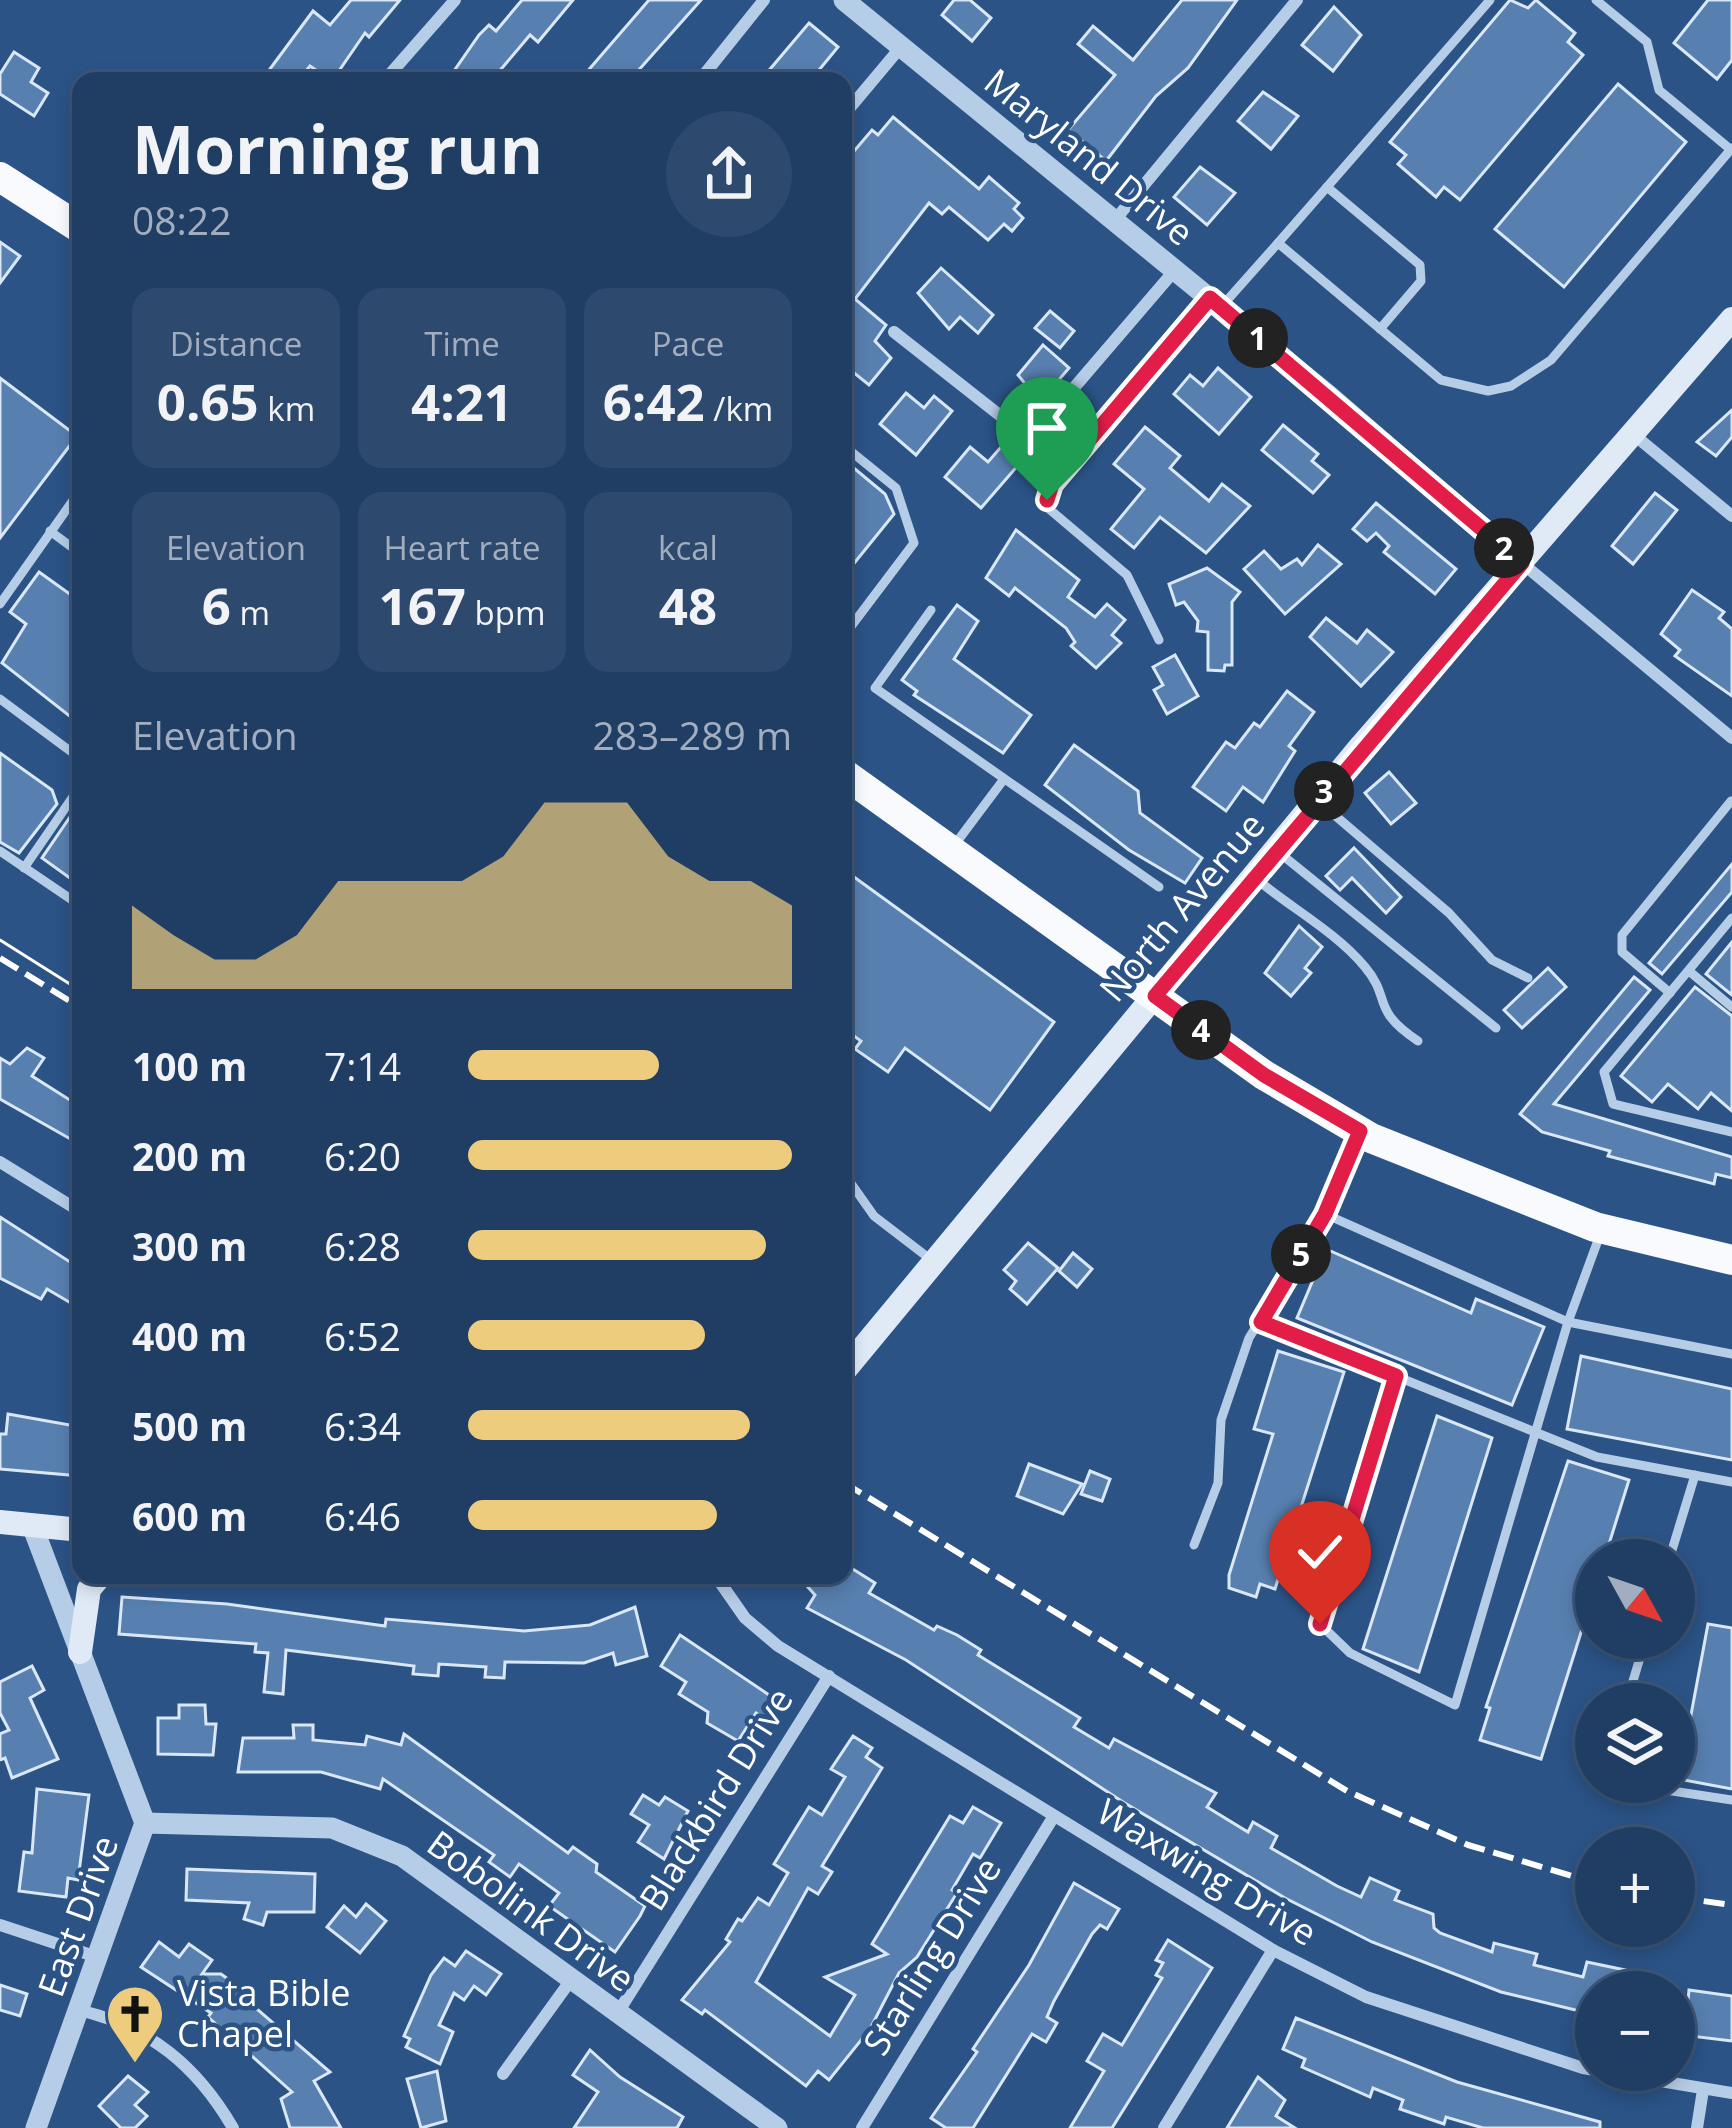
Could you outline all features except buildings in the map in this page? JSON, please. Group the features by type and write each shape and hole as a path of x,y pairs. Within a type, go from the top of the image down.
{"main road":[{"path":"0,177 72,223"},
{"name":"North Avenue","path":"852,1361 1317,800 1732,319"},
{"path":"852,779 1264,1075 1360,1131 1602,1229 1732,1260"},
{"path":"0,1522 72,1529"},
{"path":"80,1652 93,1584"}],"street":[{"path":"392,72 455,0"},
{"path":"706,72 764,0"},
{"name":"Maryland Drive","path":"844,0 1215,303 1732,738"},
{"path":"1115,220 1297,0"},
{"path":"852,105 900,48"},
{"path":"894,332 1030,439 1175,270"},
{"path":"1052,484 1215,303"},
{"path":"1633,434 1732,516"},
{"path":"0,1162 72,1206"},
{"name":"East Drive","path":"32,1525 145,1823 36,2128"},
{"name":"Waxwing Drive","path":"721,1584 745,1618 829,1676 1273,1950 1366,1997 1473,2036 1582,2068 1732,2093"},
{"name":"Blackbird Drive","path":"616,2015 829,1676"},
{"name":"Starling Drive","path":"862,2128 1054,1816"},
{"name":"Bobolink Drive","path":"145,1823 332,1828 402,1856 777,2128"},
{"path":"0,1925 100,1958"},
{"path":"1164,2128 1273,1950"},
{"path":"503,2074 571,1980"},
{"path":"79,2010 119,2020 165,2046 211,2090 233,2128"},
{"path":"1697,2128 1703,2090"}],"lane":[{"path":"1215,303 1278,243 1490,0"},
{"path":"1278,243 1423,367 1464,388 1488,391 1533,376 1731,148 1659,89 1647,42 1596,0"},
{"path":"1327,187 1420,265 1421,281 1380,329"},
{"path":"852,453 896,488 906,505 914,543 852,625"},
{"path":"1052,484 1048,508 1127,575 1159,640"},
{"path":"0,604 72,501"},
{"path":"50,531 72,547"},
{"path":"931,610 875,688 1159,886"},
{"path":"0,699 72,752"},
{"path":"950,850 1004,779"},
{"path":"24,868 72,798"},
{"path":"1317,800 1448,913 1492,960 1528,978"},
{"path":"1670,993 1622,952 1622,935 1731,801"},
{"path":"1276,850 1496,1028"},
{"path":"0,851 72,901"},
{"path":"1254,877 1355,956 1376,985 1384,1014 1418,1041"},
{"path":"1732,918 1604,1072 1613,1105 1732,1132"},
{"path":"1689,970 1732,1006"},
{"path":"1194,1545 1223,1465 1221,1420 1249,1338 1325,1214 1360,1131"},
{"path":"852,1185 874,1216 934,1262"},
{"path":"1325,1214 1568,1322 1732,1354"},
{"path":"1396,1376 1320,1624 1350,1653 1454,1705 1568,1322 1602,1229"},
{"path":"1261,1322 1597,1457 1732,1482"},
{"path":"1675,1539 1695,1475"},
{"path":"1695,1794 1732,1800"}],"tram line":[{"path":"0,940 72,985"}],"railway":[{"path":"0,958 72,1002"},
{"path":"852,1488 1347,1791 1468,1845 1575,1877"},
{"path":"1695,1900 1732,1905"}],"place":[{"name":"Vista Bible Chapel","path":"135,2065"}],"route":[{"path":"1047,500 1047,490 1210,298 1522,563 1362,745 1155,996 1264,1075 1360,1131 1325,1214 1261,1322 1396,1376 1320,1624"}]}
